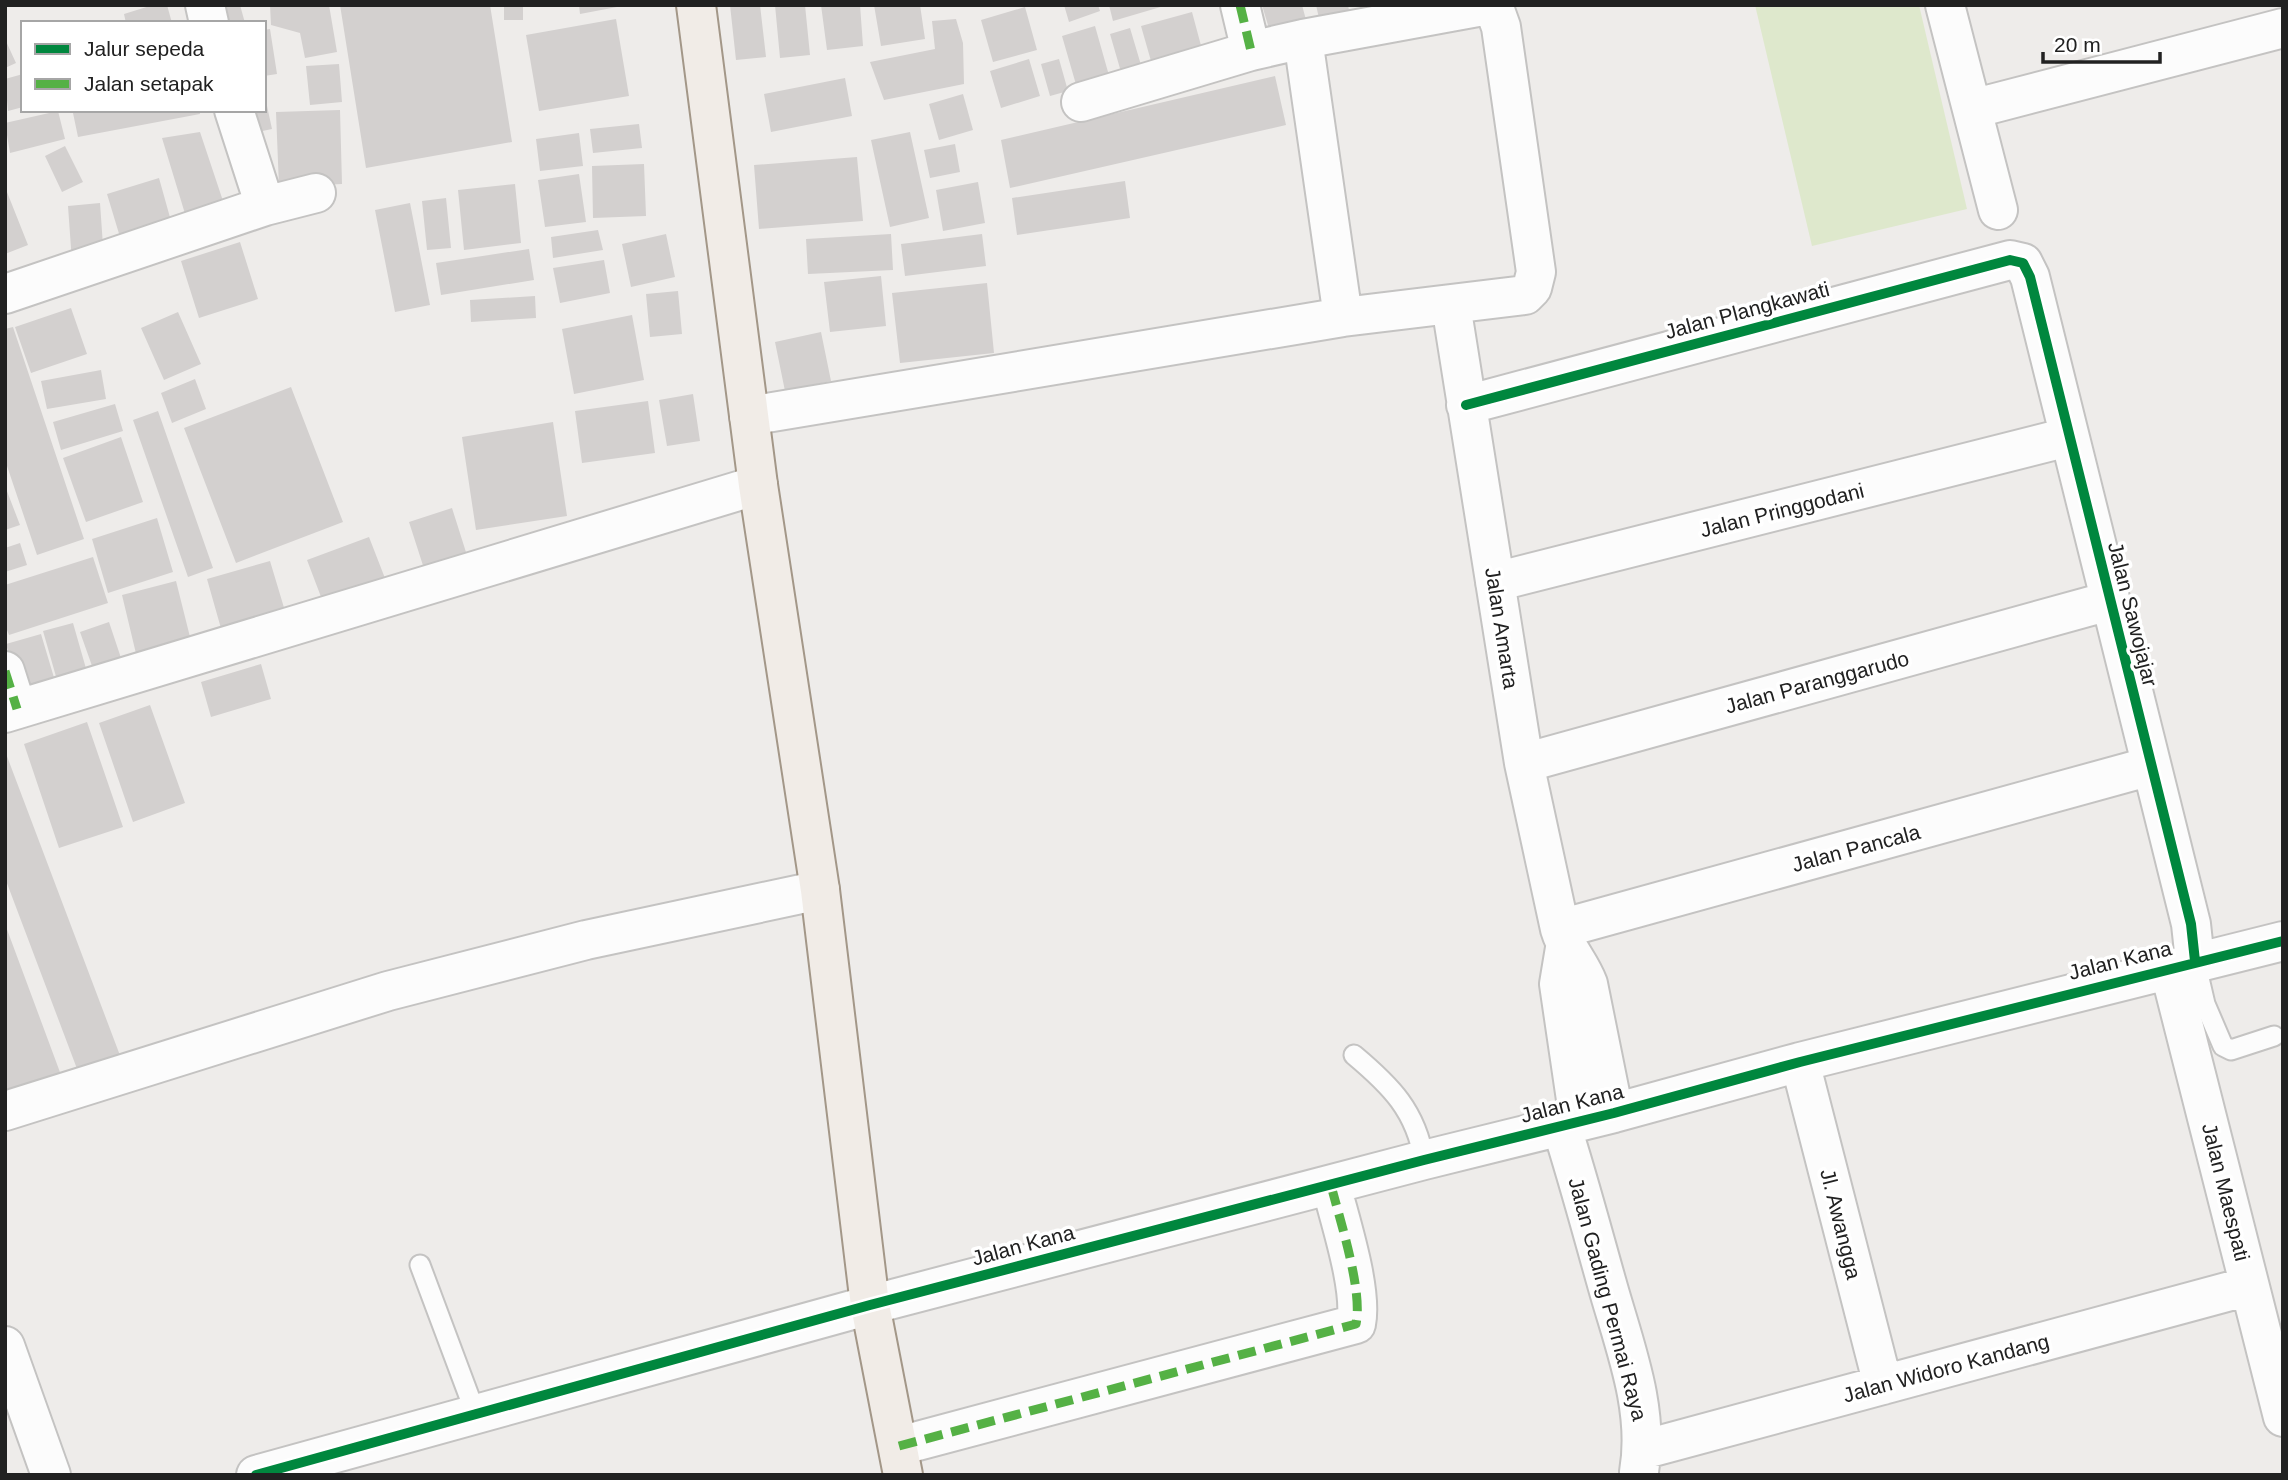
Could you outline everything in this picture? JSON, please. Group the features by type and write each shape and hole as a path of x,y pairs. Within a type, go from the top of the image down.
{"main road":[{"path":"696,5 758,485 820,890 870,1305 901,1460"}],"street":[{"path":"1240,5 1251,51"},
{"path":"1945,5 1998,210"},
{"path":"749,416 1343,317 1525,295 1532,288 1536,272 1501,27 1496,13 1483,6 1449,8 1251,51 1081,102"},
{"path":"1972,109 2283,28"},
{"path":"1303,39 1343,317"},
{"path":"235,112 265,206"},
{"path":"5,294 265,206 316,193"},
{"name":"Jalan Plangkawati","path":"1466,405 2010,260 2023,263 2030,277"},
{"name":"Jalan Sawojajar","path":"2030,277 2068,438 2192,924 2182,965"},
{"name":"Jalan Amarta","path":"1451,305 1524,763 1563,939 1559,984 1585,1120"},
{"name":"Jalan Pringgodani","path":"1495,582 2068,438"},
{"path":"5,671 11,711 758,485"},
{"name":"Jalan Paranggarudo","path":"1524,763 2109,601"},
{"name":"Jalan Pancala","path":"1563,939 2151,766"},
{"path":"5,1111 388,991 586,940 820,890"},
{"name":"Jalan Kana","path":"256,1475 475,1412 870,1305 1800,1062 2283,941"},
{"name":"Jalan Maespati","path":"2182,965 2249,1286 2283,1417"},
{"name":"Jl. Awangga","path":"1800,1062 1883,1385"},
{"name":"Jalan Gading Permai Raya","path":"1585,1120 1642,1421 1641,1462"},
{"path":"901,1460 1356,1324 1359,1313 1351,1268 1331,1185"},
{"name":"Jalan Widoro Kandang","path":"1641,1462 1883,1385 2249,1286"},
{"path":"5,1346 51,1475"}],"lane":[{"path":"2182,965 2205,1004 2223,1046 2231,1050 2274,1036"},
{"path":"1354,1055 1390,1085 1420,1137 1424,1160"},
{"path":"420,1265 475,1412"}],"green space":[{"path":"1755,5 1919,5 1967,209 1812,246"}],"building":[{"path":"153,5 167,5 171,21 126,21 124,14"},
{"path":"214,5 240,5 244,21 218,21"},
{"path":"270,5 329,5 337,52 305,58 300,33 271,25"},
{"path":"340,5 490,5 512,142 366,168"},
{"path":"504,5 523,5 523,20 504,20"},
{"path":"579,5 617,5 617,7 580,14"},
{"path":"730,5 760,5 766,57 736,60"},
{"path":"775,5 805,5 810,55 780,58"},
{"path":"821,5 860,5 863,46 827,50"},
{"path":"874,5 920,5 925,39 881,46"},
{"path":"1064,5 1098,5 1100,11 1069,22"},
{"path":"1109,5 1164,5 1164,6 1113,21"},
{"path":"1262,5 1302,5 1309,31 1273,42"},
{"path":"1316,5 1348,5 1351,21 1321,27"},
{"path":"1025,7 1037,50 993,62 981,20"},
{"path":"1192,12 1203,53 1153,68 1141,26"},
{"path":"616,19 629,96 539,111 526,35"},
{"path":"956,19 963,43 964,84 884,100 870,62 935,49 932,21"},
{"path":"1095,26 1110,79 1077,88 1062,36"},
{"path":"1130,28 1141,65 1121,72 1110,34"},
{"path":"270,29 277,74 266,76 266,30"},
{"path":"5,39 16,63 5,68"},
{"path":"1029,59 1040,96 1001,108 990,71"},
{"path":"1059,59 1068,91 1050,96 1041,64"},
{"path":"339,64 342,102 310,105 306,66"},
{"path":"21,75 21,108 8,111 5,79"},
{"path":"1275,76 1286,125 1010,188 1001,140"},
{"path":"845,78 852,116 771,132 764,94"},
{"path":"963,94 973,130 939,140 929,104"},
{"path":"266,101 272,129 243,135 239,112 266,112"},
{"path":"340,110 342,184 279,187 276,112"},
{"path":"58,112 65,139 10,153 5,123"},
{"path":"200,112 200,114 78,137 73,113"},
{"path":"639,124 642,148 593,153 590,129"},
{"path":"200,132 224,204 186,217 162,138"},
{"path":"910,132 929,218 890,227 871,140"},
{"path":"579,133 583,166 540,171 536,139"},
{"path":"955,144 960,172 930,178 924,150"},
{"path":"65,146 83,182 62,192 45,156"},
{"path":"857,157 863,221 759,229 754,165"},
{"path":"644,164 646,216 593,218 592,166"},
{"path":"579,174 586,222 545,227 538,180"},
{"path":"159,178 171,221 120,237 107,194"},
{"path":"1125,181 1130,218 1017,235 1012,198"},
{"path":"978,182 985,223 943,231 936,190"},
{"path":"515,184 521,243 464,250 458,190"},
{"path":"5,187 28,245 5,254"},
{"path":"446,198 451,248 427,250 422,201"},
{"path":"100,203 104,260 72,262 68,206"},
{"path":"410,203 430,305 395,312 375,210"},
{"path":"598,230 603,250 553,258 551,237"},
{"path":"666,234 675,277 631,287 622,244"},
{"path":"891,234 893,270 808,274 806,239"},
{"path":"982,234 986,266 905,276 901,244"},
{"path":"240,242 258,299 199,318 181,261"},
{"path":"529,249 534,280 441,295 436,263"},
{"path":"604,260 610,293 560,303 553,268"},
{"path":"881,276 886,326 830,332 824,282"},
{"path":"987,283 994,353 900,363 892,293"},
{"path":"678,291 682,334 650,337 646,294"},
{"path":"535,296 536,318 471,322 470,300"},
{"path":"71,308 87,354 31,373 15,327"},
{"path":"178,312 201,364 164,380 141,328"},
{"path":"632,315 644,380 574,394 562,329"},
{"path":"13,327 84,539 37,555 5,460 5,329"},
{"path":"821,332 831,381 785,391 775,342"},
{"path":"101,370 106,399 47,409 41,381"},
{"path":"195,379 206,409 172,423 161,393"},
{"path":"291,387 343,522 236,563 184,428"},
{"path":"693,394 700,441 667,446 659,400"},
{"path":"648,401 655,453 582,463 575,411"},
{"path":"115,404 123,431 61,450 53,422"},
{"path":"158,411 213,568 188,577 133,420"},
{"path":"553,422 567,516 476,530 462,437"},
{"path":"121,437 143,502 86,522 63,458"},
{"path":"5,486 20,525 5,530"},
{"path":"452,508 471,568 428,581 409,522"},
{"path":"157,518 173,572 108,593 92,539"},
{"path":"369,537 388,586 326,610 307,560"},
{"path":"20,543 27,565 5,572 5,548"},
{"path":"93,557 108,603 9,635 5,625 5,585"},
{"path":"270,561 288,621 224,639 207,579"},
{"path":"176,581 193,649 138,662 122,595"},
{"path":"109,622 125,670 97,680 80,632"},
{"path":"73,623 89,679 59,687 43,631"},
{"path":"41,634 58,691 22,702 6,644"},
{"path":"261,664 271,699 211,717 201,682"},
{"path":"150,705 185,803 133,822 99,723"},
{"path":"87,722 123,827 59,848 24,744"},
{"path":"5,751 124,1066 82,1082 5,878"},
{"path":"5,924 64,1083 5,1105"}],"marked path":[{"path":"1240,5 1251,51"},
{"path":"5,671 17,709"},
{"path":"899,1446 1356,1324 1354,1275 1331,1185"}],"cycle path":[{"path":"1466,405 2010,260 2023,263 2030,277 2191,924 2195,961"},
{"path":"256,1475 870,1305 1614,1113 1800,1062 2283,941"}]}
